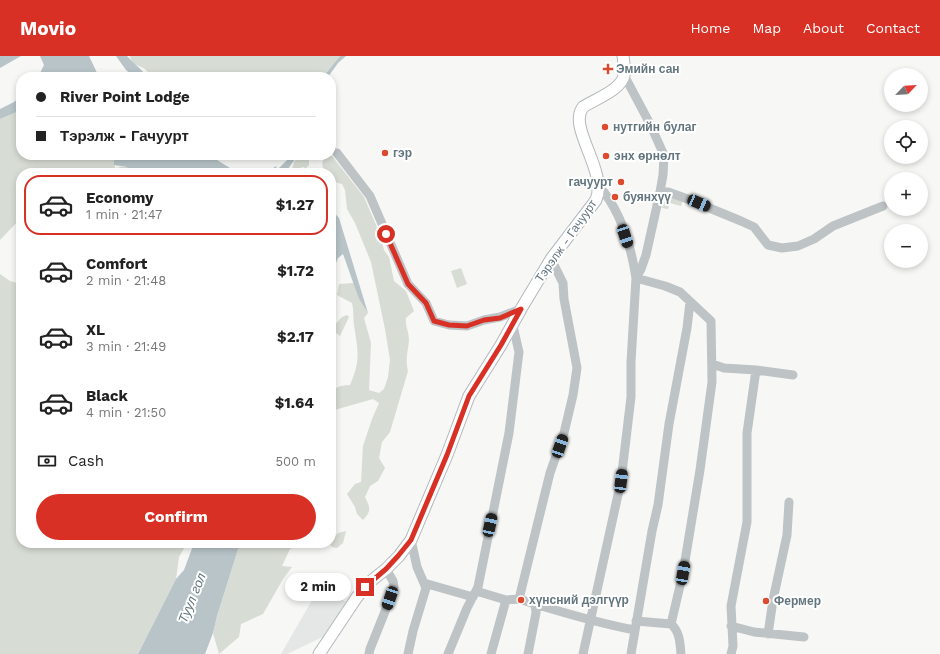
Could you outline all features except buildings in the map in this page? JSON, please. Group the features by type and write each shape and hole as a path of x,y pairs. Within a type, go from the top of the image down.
{"main road":[{"path":"623,56 624,75"},
{"name":"Тэрэлж - Гачуурт","path":"319,654 357,597 371,581 386,569 411,540 447,455 469,396 551,259 596,200 599,194 599,186 593,164 581,132 579,115 582,107 616,87 624,75"}],"street":[{"path":"624,75 649,122 664,155 660,192 646,255 636,278"},
{"path":"337,153 370,196 408,284 426,303 434,321 449,325 467,326 484,320 500,318 521,309"},
{"path":"583,654 621,481 631,397 631,362 636,278 633,260 621,224 607,195 599,186"},
{"path":"660,192 668,192 685,198 741,221 754,227 768,245 782,248 798,246 814,239 833,226 883,206"},
{"path":"519,599 550,473 564,433 573,395 577,368 564,299 563,283 551,259"},
{"path":"636,278 680,292 711,321 712,382 700,470 683,573 671,624 679,638 680,654"},
{"path":"631,654 652,531 658,505 669,424 687,328 690,302"},
{"path":"448,654 467,608 478,587 509,433 519,352 512,326"},
{"path":"712,364 724,368 756,370 793,375"},
{"path":"731,654 733,646 731,626 732,606 747,522 747,432 756,370"},
{"path":"768,634 773,600 787,535 789,502"},
{"path":"408,654 413,631 426,588 418,567 411,540"},
{"path":"369,654 372,642 394,587 393,581 386,569"},
{"path":"424,583 506,600 519,599 590,621 636,626 671,624"},
{"path":"491,654 506,600"},
{"path":"528,654 536,613 535,604"},
{"path":"731,626 754,632 804,637"}],"shaded area":[{"path":"130,56 340,56 327,72 148,72 132,60"},
{"path":"16,112 16,160 114,160 115,168 16,168 16,223 0,240 0,119"},
{"path":"296,160 309,160 309,165 306,168 292,168"},
{"path":"335,160 364,197 380,234 384,250 389,257 394,281 406,291 414,311 406,318 409,340 407,359 408,371 390,432 382,442 379,458 385,468 378,481 370,486 365,497 369,511 363,520 357,514 355,507 347,494 355,484 361,482 363,446 379,403 373,399 336,410 336,388 350,385 356,369 358,355 352,303 337,295 339,284 354,283 359,299 368,313 364,318 371,343 369,390 379,393 384,389 388,377 390,360 371,262 355,223 347,209 345,190 342,184 336,182 336,168 324,168 323,161"},
{"path":"667,195 683,200 681,206 670,203 668,209 662,208"},
{"path":"461,268 467,284 457,288 451,271"},
{"path":"0,274 10,281 16,283 16,548 184,548 179,557 176,579 138,654 0,654"},
{"path":"347,315 349,317 340,336 336,333 336,324 342,317"},
{"path":"346,531 343,543 337,548 336,535"},
{"path":"238,548 292,548 282,566 292,567 283,579 263,614 241,624 239,637 219,654 213,633"},
{"path":"312,581 310,593 304,598 298,597 296,593 305,583"},
{"path":"319,588 350,604 333,632 287,654 281,654"}],"water":[{"path":"0,56 21,56 0,68"},
{"path":"40,56 89,56 97,72 40,72 44,65"},
{"path":"116,56 127,56 144,72 128,72"},
{"path":"340,56 346,56 338,63 332,72 327,72"},
{"path":"16,100 16,112 0,119 0,109"},
{"path":"114,160 217,160 230,168 127,168 114,165"},
{"path":"287,160 294,160 289,168 279,168"},
{"path":"336,215 339,218 368,313 359,299 343,254 338,258 336,263"},
{"name":"Туул гол","path":"192,548 238,548 213,633 205,654 138,654 176,579 184,570"}],"place":[{"name":"Эмийн сан","path":"608,69"},
{"name":"нутгийн булаг","path":"605,127"},
{"name":"гэр","path":"385,153"},
{"name":"энх өрнөлт","path":"606,156"},
{"name":"гачуурт","path":"621,182"},
{"name":"буянхүү","path":"615,197"},
{"name":"хүнсний дэлгүүр","path":"521,600"},
{"name":"Фермер","path":"766,601"}],"route":[{"path":"365,587 386,569 411,540 447,455 469,396 501,345 521,309 500,318 484,320 467,326 439,324 434,321 426,303 408,284 386,234"}]}
